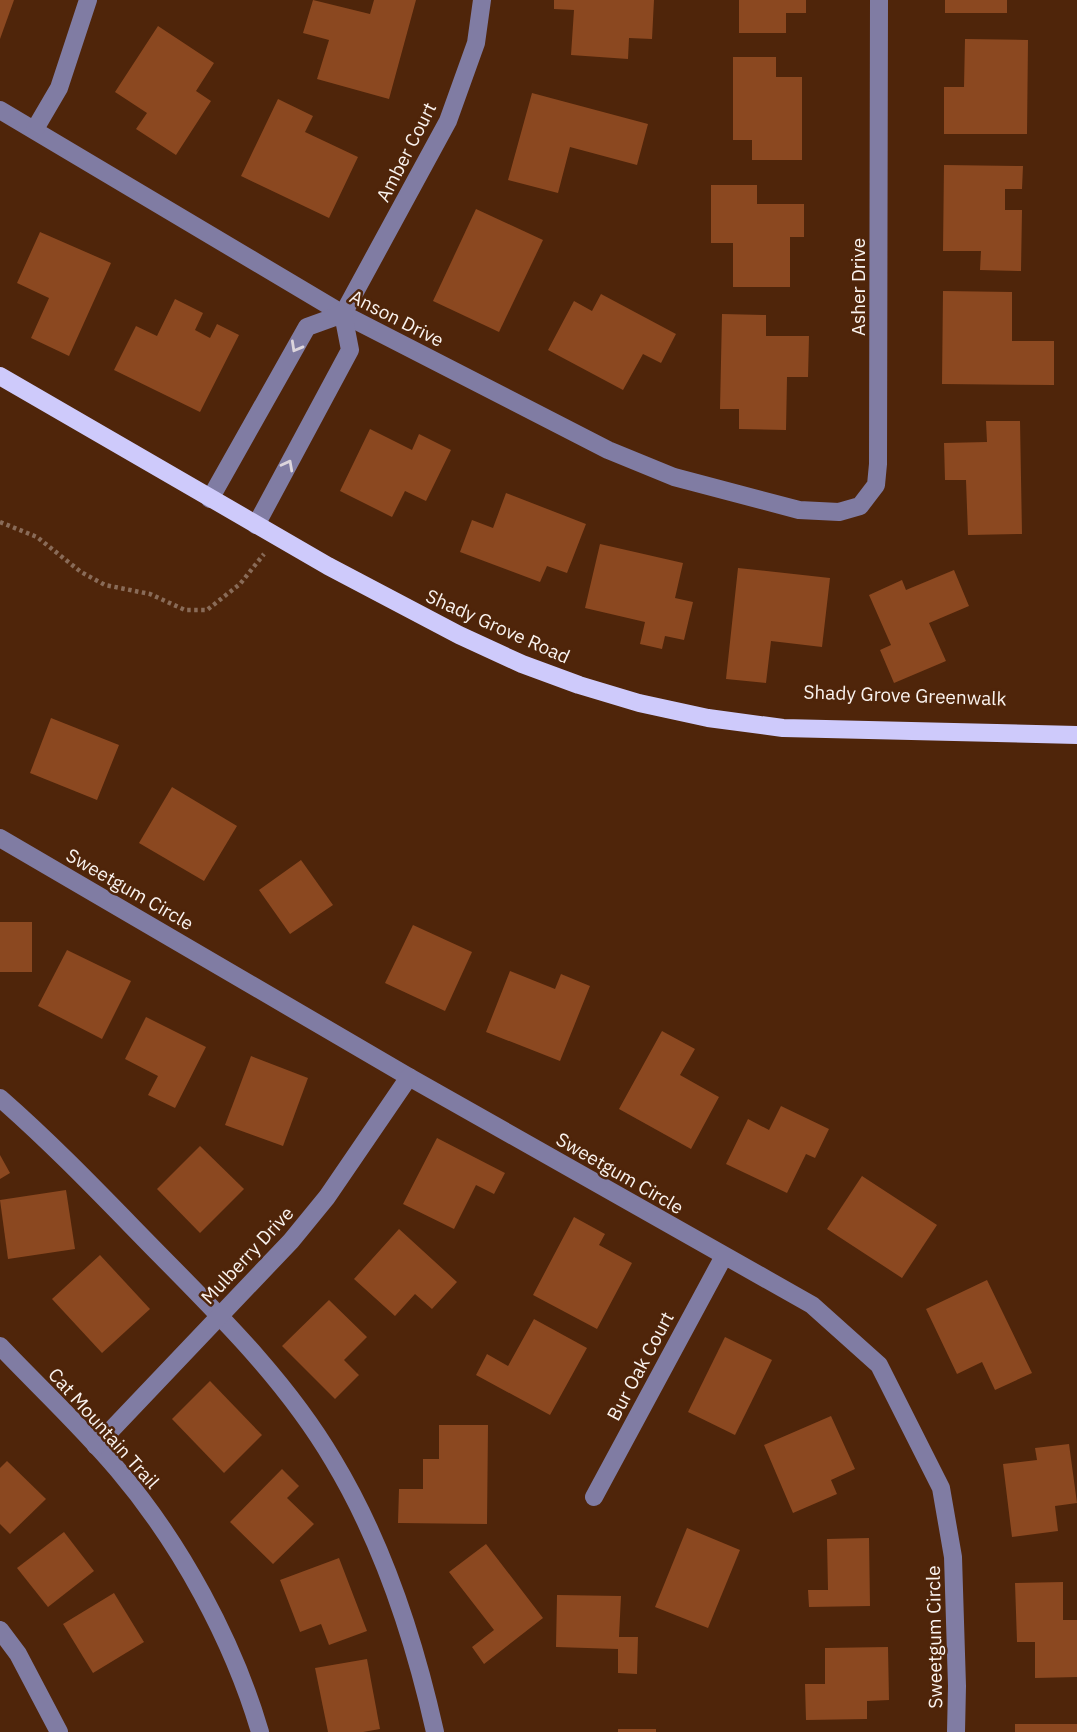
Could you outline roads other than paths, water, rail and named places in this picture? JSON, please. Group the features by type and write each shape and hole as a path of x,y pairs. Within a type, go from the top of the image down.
{"main road":[{"name":"Shady Grove Road","path":"0,376 277,537 416,613 522,664 639,703 708,718 783,728 1077,735"}],"street":[{"path":"35,129 59,88 88,0"},
{"name":"Amber Court","path":"343,314 448,121 476,43 482,0"},
{"name":"Asher Drive","path":"799,510 839,512 860,506 876,485 880,363 879,0"},
{"name":"Anson Drive","path":"0,110 343,314 608,450 674,477 799,510"},
{"path":"210,499 307,327 343,314 350,349 256,525"},
{"name":"Sweetgum Circle","path":"0,838 409,1077 812,1305 879,1365 941,1488 953,1557 956,1732"},
{"name":"Mulberry Drive","path":"96,1446 291,1241 327,1198 409,1077"},
{"path":"0,1098 45,1137 220,1316 280,1383 333,1460 382,1557 424,1682 435,1732"},
{"name":"Bur Oak Court","path":"594,1497 724,1256"},
{"name":"Cat Mountain Trail","path":"0,1346 118,1470 167,1534 205,1599 260,1732"},
{"path":"0,1630 18,1654 59,1732"}]}
